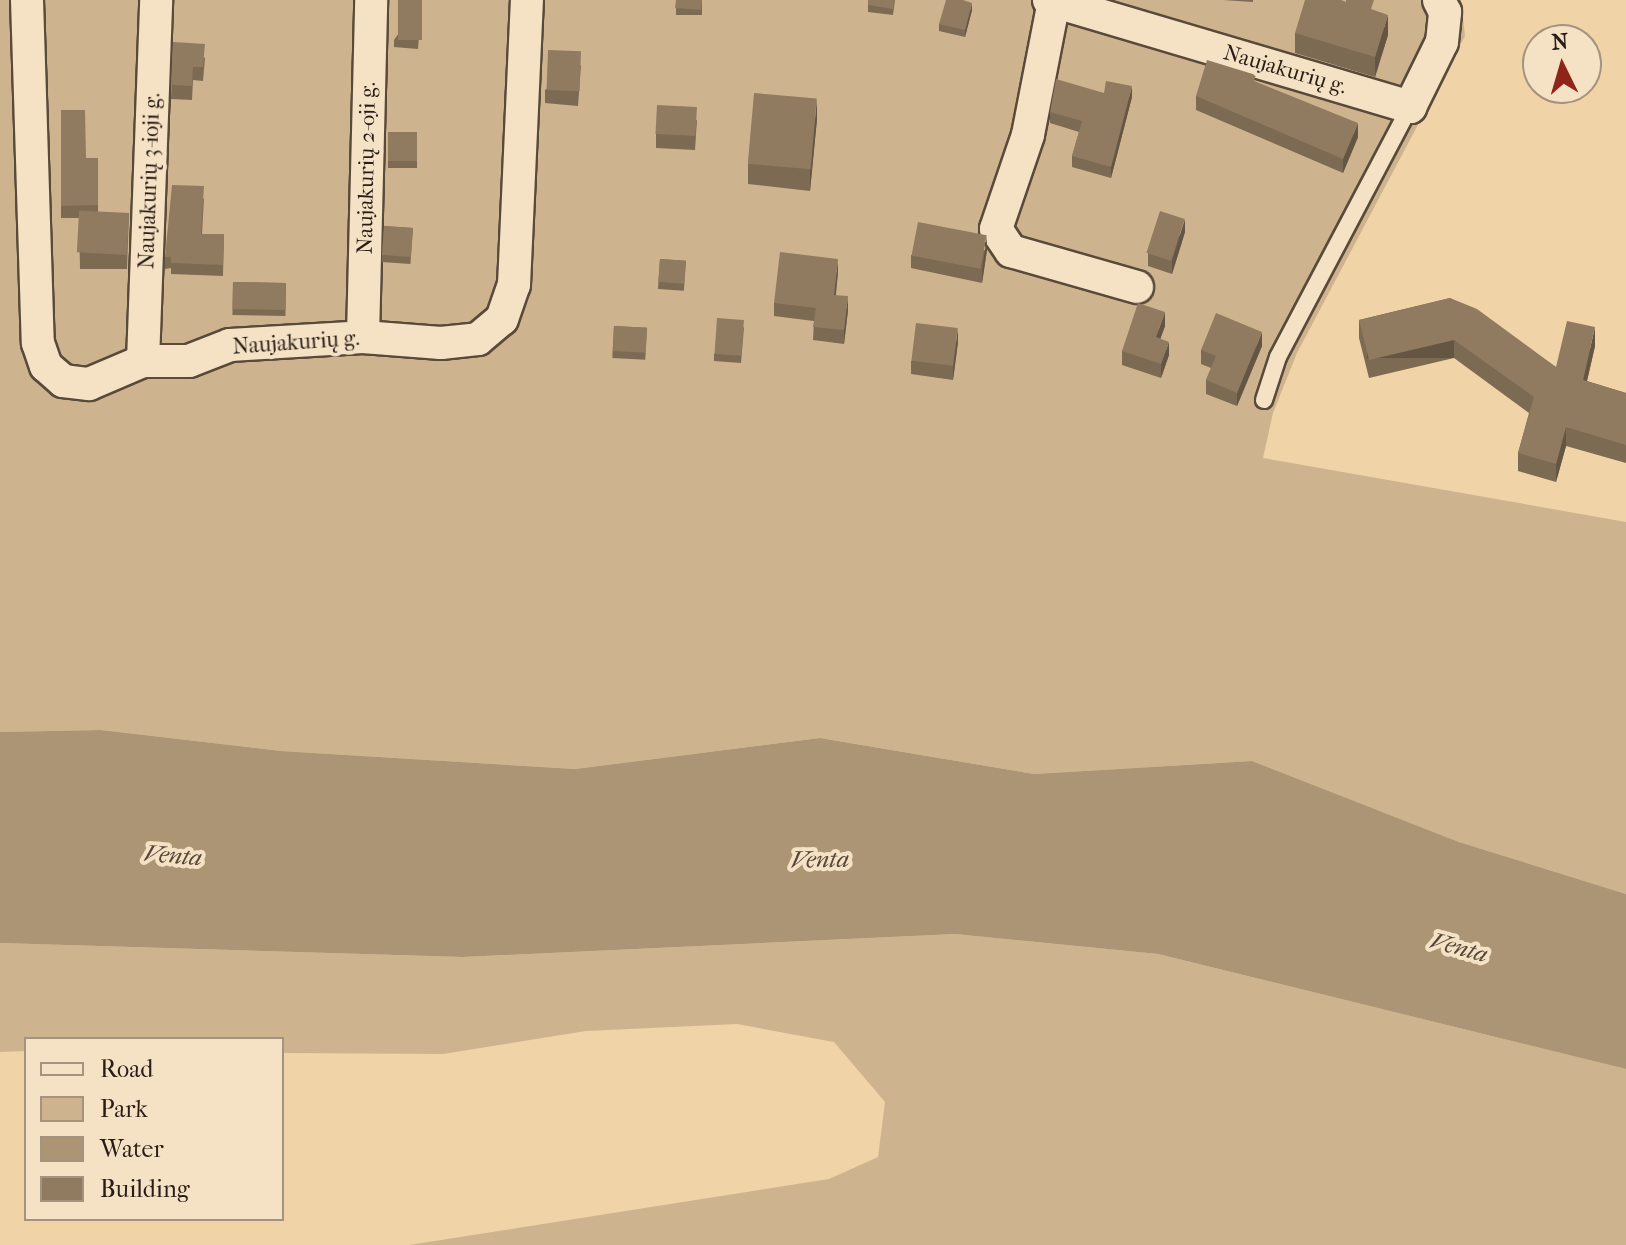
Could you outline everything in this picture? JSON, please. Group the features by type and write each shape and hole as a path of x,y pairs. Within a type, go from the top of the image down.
{"street":[{"name":"Naujakurių g.","path":"27,0 42,355 63,381 89,384 143,361 189,361 230,345 363,337 441,343 478,339 502,319 514,285 527,0"},
{"name":"Naujakurių 3-ioji g.","path":"143,361 156,0"},
{"name":"Naujakurių 2-oji g.","path":"363,337 371,0"},
{"path":"1410,107 1442,42 1445,12 1439,0"},
{"name":"Naujakurių g.","path":"1051,1 1410,107"},
{"path":"1051,1 1028,135 996,229 1011,251 1137,287"}],"lane":[{"path":"1264,400 1278,357 1410,107"}],"green space":[{"path":"0,0 1461,0 1465,36 1297,353 1273,413 1263,458 1626,522 1626,894 1459,842 1252,761 1034,774 820,738 575,769 281,751 101,730 0,732"},
{"path":"955,934 1158,954 1626,1069 1626,1245 409,1245 829,1179 878,1157 885,1102 834,1042 737,1024 586,1031 443,1054 284,1053 284,1037 24,1037 24,1051 0,1052 0,943 463,957"}],"water":[{"name":"Venta","path":"101,730 281,751 575,769 820,738 1034,774 1252,761 1459,842 1626,894 1626,1069 1158,954 955,934 463,957 0,943 0,732"}],"building":[{"path":"398,0 422,0 422,40 398,40"},
{"path":"676,0 702,0 701,10 675,8"},
{"path":"868,0 894,0 893,9 868,5"},
{"path":"946,0 972,3 965,30 939,24"},
{"path":"1305,0 1374,0 1371,9 1388,15 1375,57 1295,33"},
{"path":"173,42 205,44 203,67 193,67 192,86 171,85"},
{"path":"548,50 581,51 580,91 547,90"},
{"path":"1207,60 1256,75 1254,81 1358,123 1343,159 1196,96"},
{"path":"1056,79 1104,93 1106,81 1132,86 1111,167 1072,156 1082,121 1050,112"},
{"path":"754,93 817,98 811,169 748,164"},
{"path":"657,105 697,107 695,136 655,134"},
{"path":"61,110 85,110 86,158 98,158 98,205 61,206"},
{"path":"388,132 417,132 417,161 388,161"},
{"path":"172,185 204,186 201,234 224,234 223,265 171,263 171,257 165,257"},
{"path":"79,210 129,213 127,255 77,252"},
{"path":"1160,211 1185,219 1171,261 1146,253"},
{"path":"918,222 987,235 980,269 912,255"},
{"path":"384,226 413,228 411,257 382,255"},
{"path":"780,252 838,259 834,295 848,296 844,330 813,327 816,308 774,303"},
{"path":"660,259 686,261 684,284 658,282"},
{"path":"233,282 286,283 286,310 233,309"},
{"path":"1450,298 1477,309 1556,367 1567,321 1595,327 1583,380 1626,393 1626,445 1566,427 1556,464 1518,453 1534,397 1454,340 1369,360 1359,320"},
{"path":"1138,303 1165,312 1156,337 1169,342 1161,364 1122,351"},
{"path":"1216,313 1262,332 1237,393 1206,380 1216,356 1201,350"},
{"path":"717,318 744,320 741,356 714,354"},
{"path":"916,323 958,328 953,366 911,361"},
{"path":"614,326 647,328 646,353 613,351"}]}
